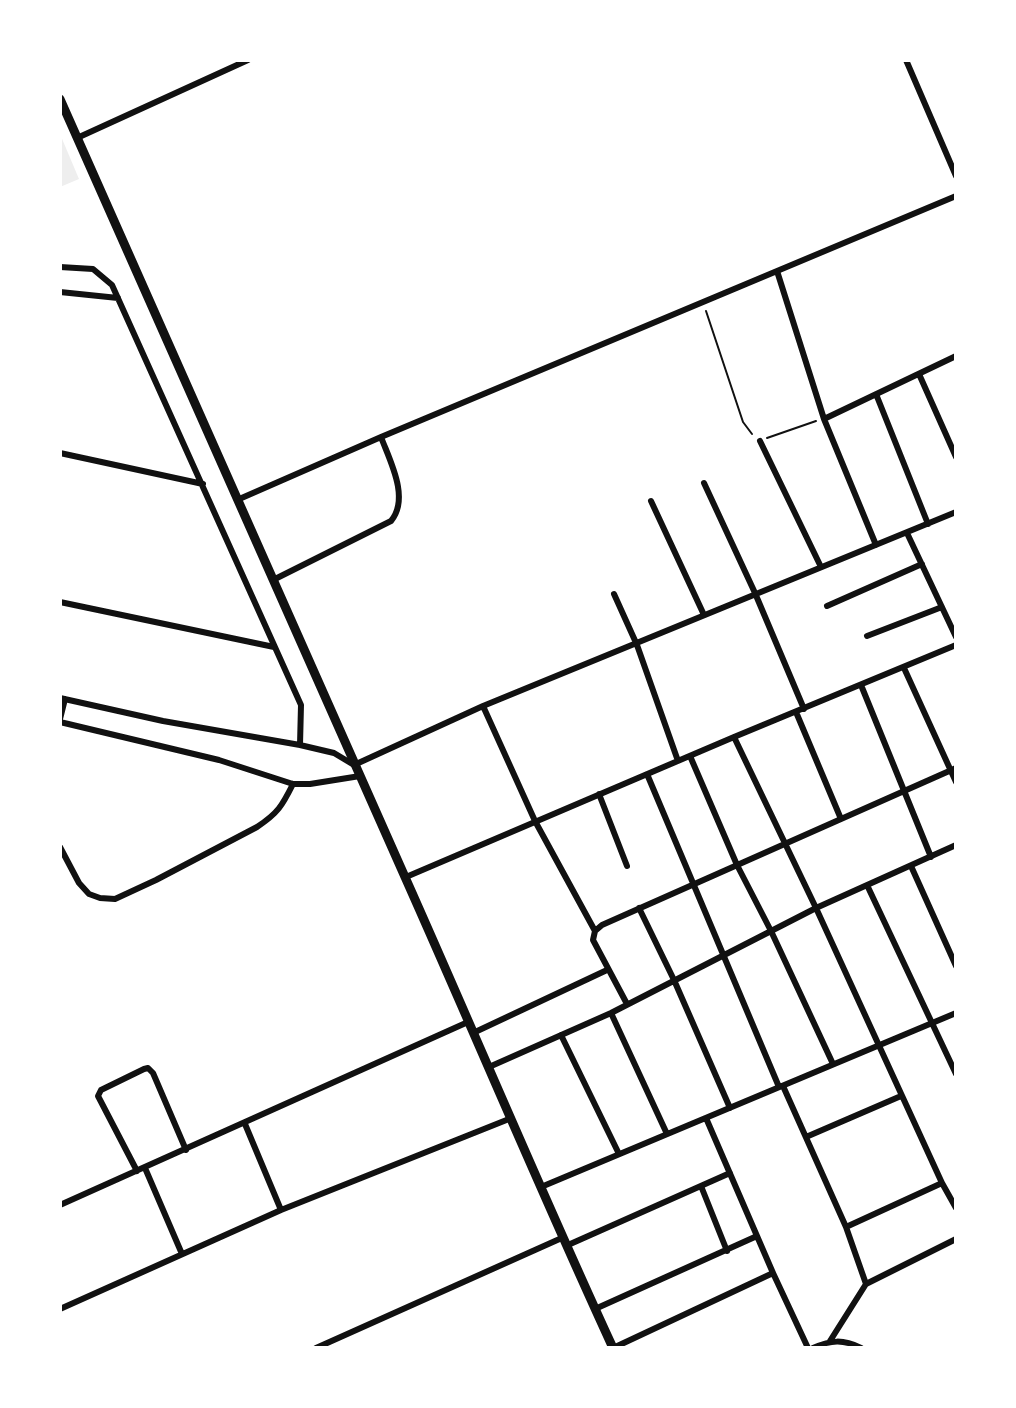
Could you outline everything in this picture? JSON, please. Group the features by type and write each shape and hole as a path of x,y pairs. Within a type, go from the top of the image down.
{"street":[{"path":"77,138 248,60"},
{"path":"906,60 956,176"},
{"path":"60,99 354,765 406,877 489,1067 509,1119 613,1348 773,1273"},
{"path":"237,500 381,437 956,196"},
{"path":"60,267 93,269 112,285 301,705 300,745"},
{"path":"777,271 824,418 876,545"},
{"path":"60,292 118,298"},
{"path":"824,418 956,356"},
{"path":"919,374 956,458"},
{"path":"876,394 928,524"},
{"path":"273,580 391,521 396,515 399,501 397,483 381,437"},
{"path":"760,441 821,567"},
{"path":"60,453 202,484"},
{"path":"704,483 755,593 804,709"},
{"path":"651,501 704,615"},
{"path":"354,765 483,706 637,645 755,593 956,512"},
{"path":"907,533 956,637"},
{"path":"827,606 922,564"},
{"path":"614,594 637,645 678,761"},
{"path":"60,602 274,647"},
{"path":"867,636 942,607"},
{"path":"406,877 956,645"},
{"path":"904,668 953,769 956,782"},
{"path":"861,685 906,790 931,857"},
{"path":"354,765 334,753 300,745 163,721 63,698 60,720 219,760 293,783 310,784 360,776"},
{"path":"483,706 535,821 595,931"},
{"path":"796,712 841,819"},
{"path":"734,737 816,908 942,1183 956,1208"},
{"path":"690,756 737,865 771,931 833,1065"},
{"path":"627,1004 593,940 595,931 602,925 953,769"},
{"path":"647,774 692,884 846,1227 866,1284"},
{"path":"60,847 79,883 89,894 100,898 115,899 257,827 272,817 281,807 293,783"},
{"path":"599,794 627,866"},
{"path":"489,1067 610,1013 816,908 956,845"},
{"path":"911,866 956,966"},
{"path":"867,885 956,1074"},
{"path":"639,908 674,980 730,1108"},
{"path":"473,1033 607,970"},
{"path":"610,1013 667,1134"},
{"path":"541,1187 956,1013"},
{"path":"60,1205 245,1124 468,1022"},
{"path":"561,1035 619,1154"},
{"path":"137,1171 98,1096 101,1090 144,1069 148,1068 153,1073 186,1150"},
{"path":"806,1137 901,1096"},
{"path":"706,1118 808,1348"},
{"path":"60,1309 281,1210 509,1119"},
{"path":"245,1124 281,1210"},
{"path":"145,1168 182,1254"},
{"path":"316,1348 730,1173"},
{"path":"846,1227 942,1183"},
{"path":"701,1186 727,1251"},
{"path":"595,1309 757,1236"},
{"path":"830,1341 866,1284 956,1239"},
{"path":"813,1348 830,1341 847,1342 861,1348"}],"path":[{"path":"703,302 743,422 754,437 760,441 824,418"}],"shaded area":[{"path":"60,134 79,179 60,187"}]}
